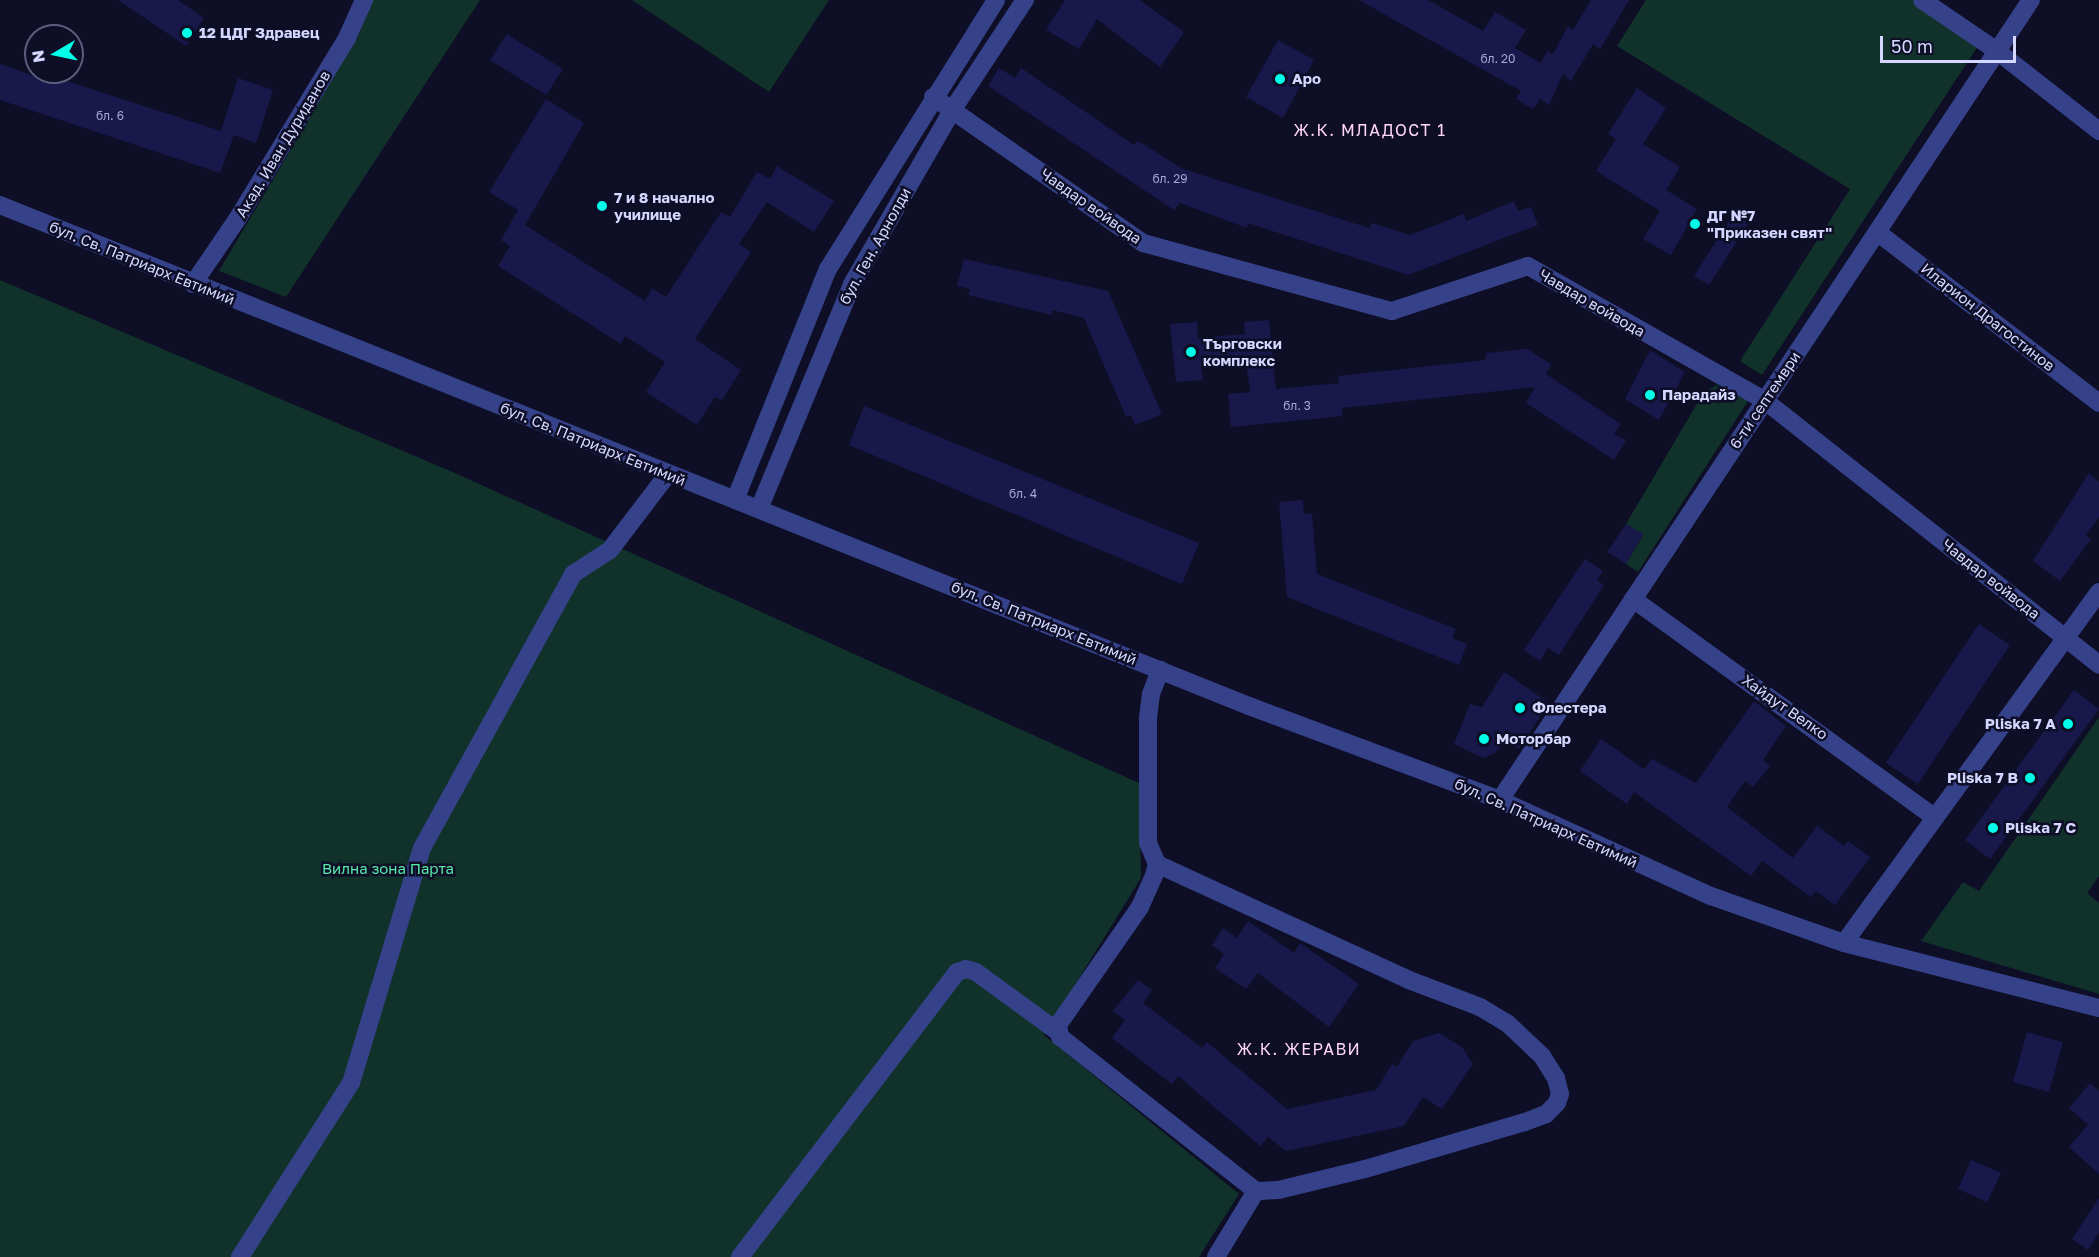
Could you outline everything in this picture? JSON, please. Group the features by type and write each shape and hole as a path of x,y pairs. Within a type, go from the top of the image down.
{"street":[{"name":"Акад. Иван Дуриданов","path":"193,284 238,218 347,38 364,0"},
{"name":"бул. Ген. Арнолди","path":"735,500 828,269 933,97 996,0"},
{"name":"бул. Ген. Арнолди","path":"759,509 852,284 953,109 1025,0"},
{"path":"1922,0 1997,51 2099,131"},
{"name":"6-ти септември","path":"1500,800 2031,0"},
{"name":"Чавдар войвода","path":"933,97 1143,243 1392,311 1528,266 1764,400 2099,665"},
{"name":"бул. Св. Патриарх Евтимий","path":"0,205 1160,670 1500,800 1711,896 1844,942 2099,1008"},
{"name":"Иларион Драгостинов","path":"1877,231 2099,403"},
{"path":"240,1257 351,1083 422,848 573,574 610,550 668,474"},
{"path":"1844,942 2099,592"},
{"name":"Хайдут Велко","path":"1633,599 1935,818"},
{"path":"740,1257 957,972 966,969 976,972 1057,1031 1067,1044 1256,1191 1278,1190 1365,1169 1525,1122 1546,1114 1557,1103 1560,1094 1556,1078 1525,1037 1480,1007 1378,966 1157,864 1148,843 1148,718 1151,694 1160,670"},
{"path":"1057,1031 1140,907 1157,864"},
{"path":"1216,1257 1256,1191"}],"green space":[{"path":"373,0 480,0 286,297 219,271 359,34"},
{"path":"632,0 829,0 769,92"},
{"path":"1646,0 1912,0 1980,43 1762,375 1740,361 1850,189 1617,46"},
{"name":"Вилна зона Парта","path":"0,280 455,473 1139,783 1141,878 1044,1035 1239,1194 1199,1257 0,1257"},
{"path":"1717,385 1748,401 1638,572 1626,564 1643,535 1626,524 1704,392"},
{"path":"2099,717 2099,876 2087,893 2099,903 2099,994 1921,941 1963,882 1979,891"}],"building":[{"path":"118,0 178,0 204,18 186,46"},
{"path":"1065,0 1140,0 1184,32 1160,67 1097,19 1079,49 1046,30"},
{"path":"1359,0 1428,0 1483,31 1495,12 1526,30 1515,48 1541,63 1547,51 1553,54 1568,26 1573,30 1591,0 1629,0 1600,49 1593,44 1571,81 1563,74 1549,105 1540,99 1533,109 1516,99 1521,91"},
{"path":"507,34 563,69 546,95 490,60"},
{"name":"Аро","path":"1278,40 1314,60 1283,118 1246,97"},
{"path":"0,64 24,72 24,84 76,84 221,131 238,78 273,90 256,143 234,135 220,173 0,100"},
{"path":"999,68 1015,78 1021,68 1134,145 1138,141 1183,169 1369,228 1372,223 1410,235 1464,214 1466,221 1514,201 1518,211 1531,207 1538,225 1408,275 1248,223 1247,228 1180,203 1174,210 988,86"},
{"path":"1637,88 1666,108 1643,144 1680,167 1666,190 1697,209 1671,255 1643,239 1660,211 1596,171 1616,139 1608,134"},
{"path":"546,99 584,123 525,225 645,301 652,288 666,297 721,212 730,217 757,172 770,179 777,166 834,201 814,232 767,202 739,244 751,252 695,339 741,370 722,400 715,397 697,425 646,392 665,362 625,336 621,344 498,266 510,246 501,240 518,210 489,192"},
{"path":"1734,213 1749,222 1709,285 1694,276"},
{"path":"964,259 1108,291 1162,414 1135,425 1131,415 1126,417 1084,318 1052,310 1052,315 968,295 970,289 957,286"},
{"path":"1269,320 1276,389 1339,383 1338,376 1485,360 1486,353 1527,349 1551,364 1546,374 1621,424 1614,434 1626,440 1614,460 1526,403 1535,387 1342,408 1343,416 1231,427 1228,394 1250,392 1246,361 1201,365 1203,380 1176,382 1170,324 1197,322 1198,338 1245,334 1244,322"},
{"path":"1650,350 1685,372 1659,420 1625,399"},
{"path":"864,406 1199,543 1182,584 849,445"},
{"path":"2089,473 2099,482 2099,517 2086,535 2091,539 2060,581 2033,561"},
{"path":"1303,500 1304,514 1312,513 1317,574 1456,629 1452,638 1467,644 1459,665 1287,597 1279,502"},
{"path":"1626,524 1643,534 1626,564 1607,552"},
{"path":"1585,559 1603,571 1597,580 1604,585 1559,655 1548,648 1540,661 1524,650"},
{"path":"1979,624 2010,645 1918,784 1886,763"},
{"path":"1504,672 1549,703 1519,749 1505,740 1495,753 1483,758 1454,744 1470,704 1482,707"},
{"path":"2074,690 2099,709 1990,859 1965,840"},
{"path":"1754,701 1786,726 1763,760 1770,766 1753,787 1745,781 1727,807 1793,858 1817,826 1844,846 1848,841 1870,857 1835,905 1816,891 1811,897 1762,861 1751,876 1634,792 1627,804 1580,771 1601,739 1644,769 1652,759 1696,783"},
{"path":"1248,921 1294,953 1300,943 1359,984 1329,1027 1258,973 1246,989 1215,968 1224,954 1212,945 1223,928 1237,938"},
{"path":"1138,980 1152,990 1143,1003 1202,1048 1207,1042 1287,1109 1376,1090 1392,1064 1397,1067 1413,1041 1439,1033 1462,1047 1473,1064 1442,1109 1423,1097 1404,1126 1286,1151 1268,1137 1260,1146 1178,1076 1172,1084 1112,1038 1125,1020 1113,1011"},
{"path":"2027,1032 2063,1042 2049,1092 2013,1082"},
{"path":"2090,1083 2099,1091 2099,1174 2069,1147 2088,1125 2069,1108"},
{"path":"1971,1160 2001,1173 1987,1202 1958,1189"},
{"path":"2099,1198 2099,1232 2088,1250 2072,1239"}],"place":[{"name":"12 ЦДГ Здравец","path":"187,33"},
{"name":"Аро","path":"1280,79"},
{"name":"7 и 8 начално училище","path":"602,206"},
{"name":"ДГ №7 \"Приказен свят\"","path":"1695,224"},
{"name":"Търговски комплекс","path":"1191,352"},
{"name":"Парадайз","path":"1650,395"},
{"name":"Флестера","path":"1520,708"},
{"name":"Pliska 7 A","path":"2068,724"},
{"name":"Моторбар","path":"1484,739"},
{"name":"Pliska 7 B","path":"2030,778"},
{"name":"Pliska 7 C","path":"1993,828"}],"district":[{"name":"Ж.К. МЛАДОСТ 1","path":"1370,130"},
{"name":"Ж.К. ЖЕРАВИ","path":"1299,1049"}]}
